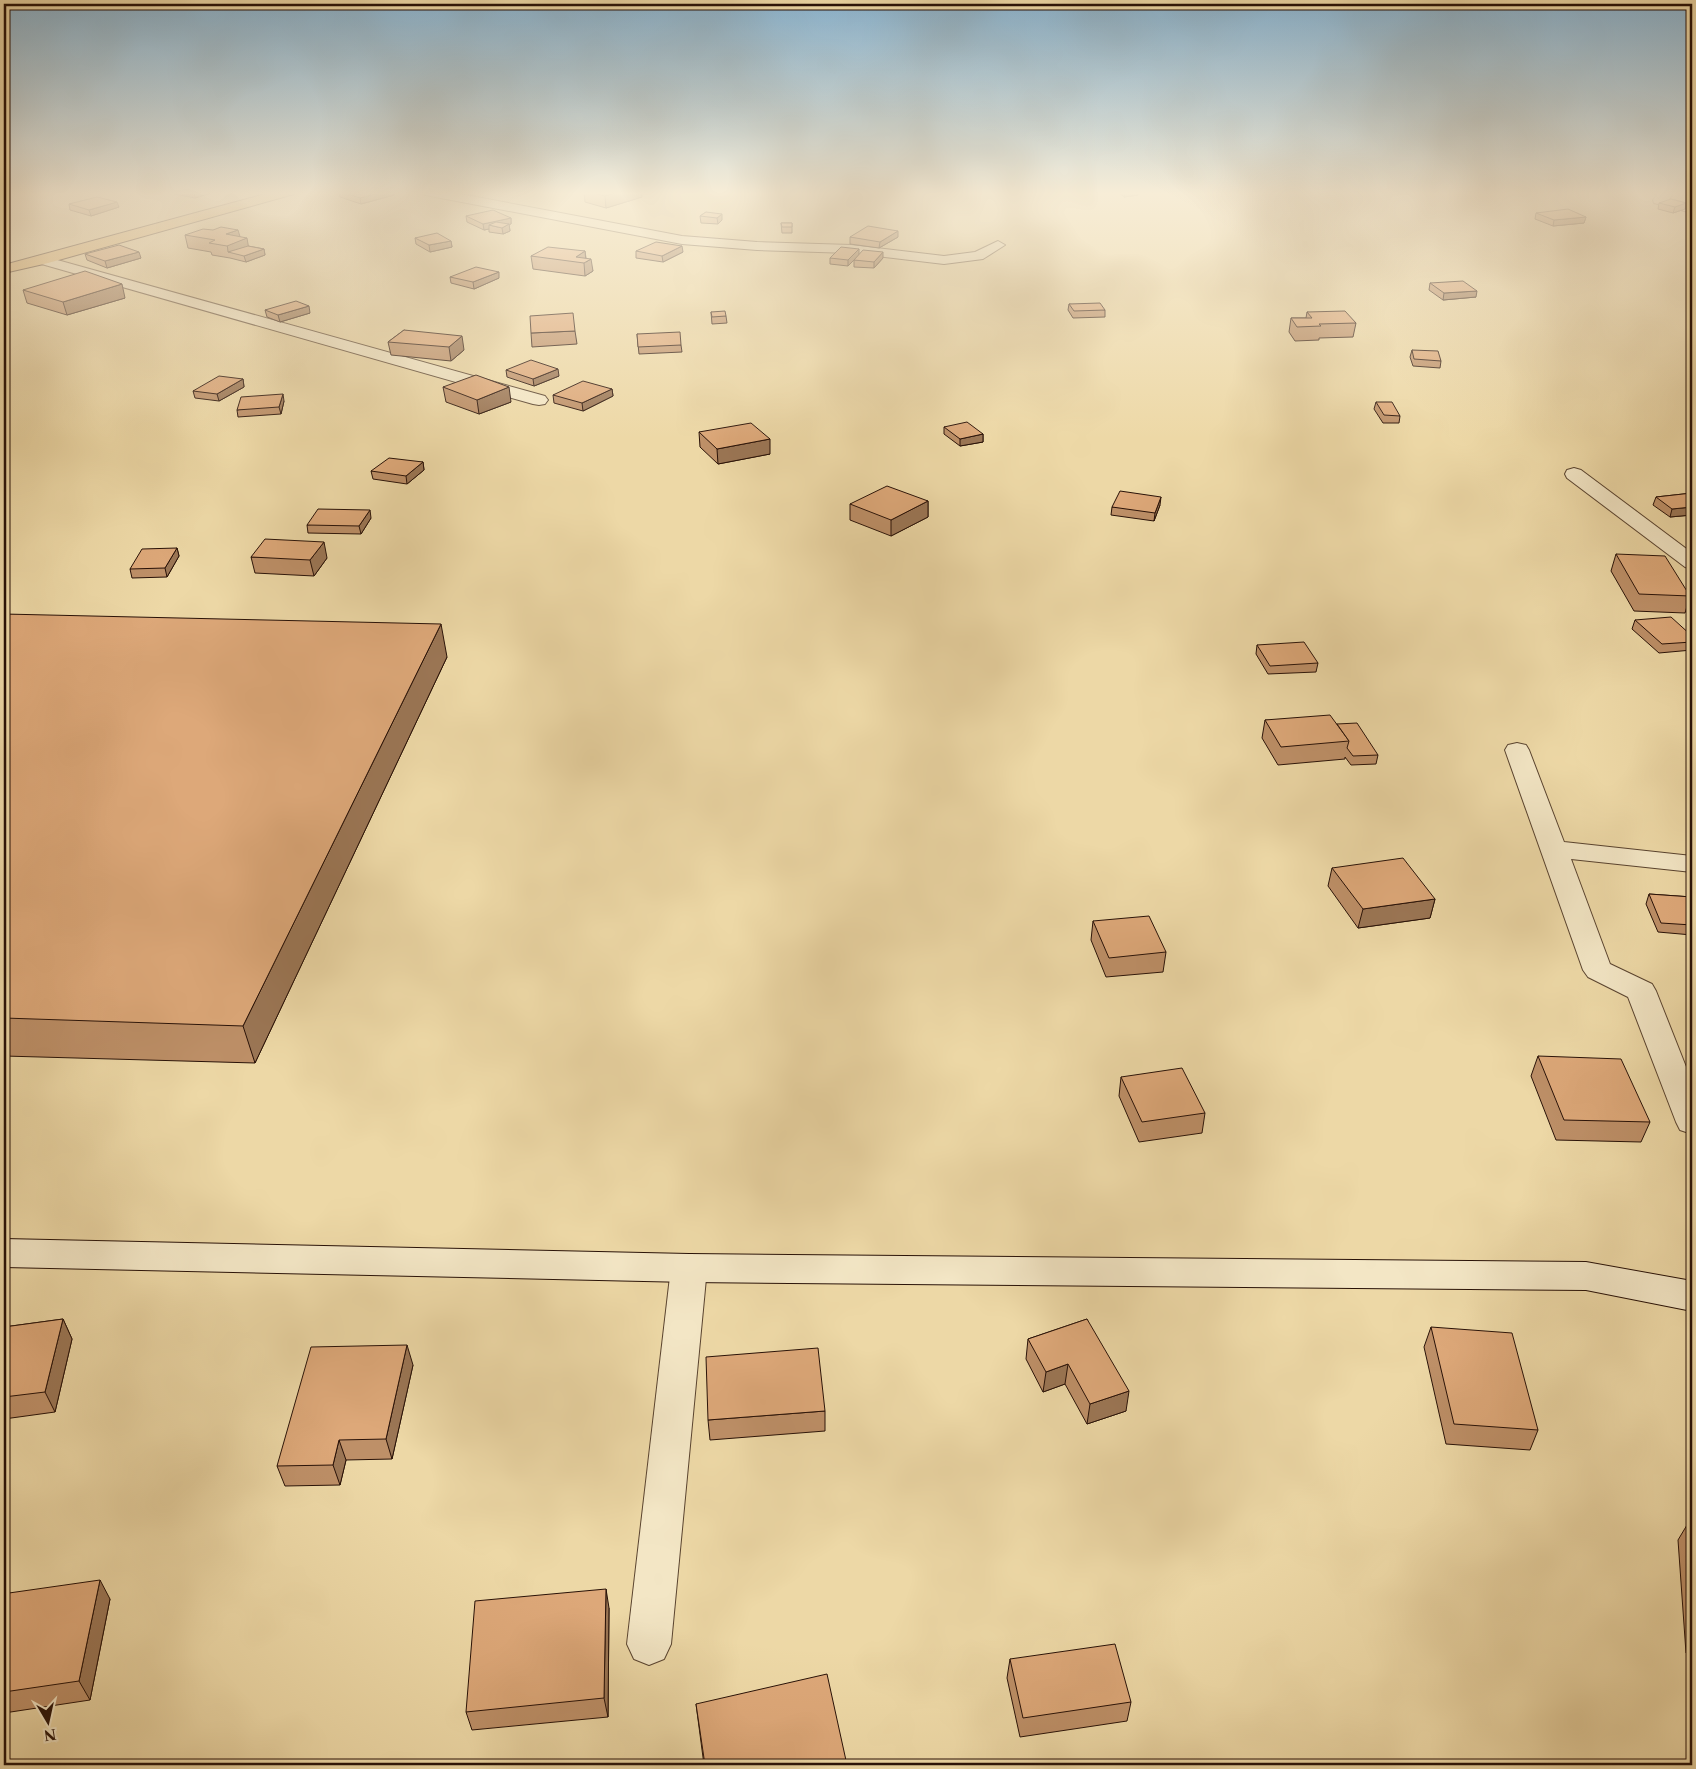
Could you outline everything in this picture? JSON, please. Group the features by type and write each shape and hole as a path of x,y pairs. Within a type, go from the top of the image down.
{"street":[{"path":"91,274 539,400"},
{"path":"1574,474 1692,563"},
{"path":"1517,750 1598,970 1641,991 1692,1122"},
{"path":"1553,849 1692,864"},
{"path":"4,1254 689,1268 1586,1276 1692,1296"},
{"path":"648,1644 689,1268"}],"building":[{"path":"77,274 92,274 122,284 63,302 23,290"},
{"path":"459,274 495,274 473,282 450,277"},
{"path":"1463,281 1477,291 1444,293 1430,283"},
{"path":"296,301 309,306 278,315 265,310"},
{"path":"1100,303 1105,310 1074,311 1069,304"},
{"path":"725,311 726,316 712,317 711,312"},
{"path":"1345,311 1356,323 1319,324 1321,326 1297,327 1291,318 1312,318 1307,312"},
{"path":"573,313 575,331 531,333 530,316"},
{"path":"404,330 462,336 449,347 388,342"},
{"path":"680,332 681,345 638,347 637,334"},
{"path":"1412,350 1438,351 1441,361 1414,359"},
{"path":"531,360 558,369 533,379 506,370"},
{"path":"476,375 509,387 477,400 443,387"},
{"path":"219,376 243,379 217,394 193,391"},
{"path":"583,381 612,389 582,403 553,395"},
{"path":"283,394 279,407 237,410 241,397"},
{"path":"1376,402 1392,402 1400,416 1384,415"},
{"path":"967,422 983,434 960,439 944,427"},
{"path":"751,423 770,439 717,449 699,432"},
{"path":"389,458 423,462 406,476 371,471"},
{"path":"887,486 928,501 891,520 850,504"},
{"path":"1120,491 1161,497 1155,513 1112,507"},
{"path":"1692,493 1692,507 1672,509 1656,497"},
{"path":"318,509 370,510 359,526 307,525"},
{"path":"265,539 324,542 310,560 251,557"},
{"path":"177,548 165,568 130,569 142,549"},
{"path":"1616,554 1665,556 1690,596 1639,594"},
{"path":"4,614 441,624 243,1026 4,1018"},
{"path":"1671,617 1692,636 1692,642 1662,644 1635,620"},
{"path":"1304,642 1318,663 1270,666 1257,645"},
{"path":"1330,715 1349,741 1281,747 1265,720"},
{"path":"1357,723 1378,755 1353,756 1347,748 1349,741 1337,724"},
{"path":"1403,858 1435,899 1363,909 1332,868"},
{"path":"1649,894 1692,897 1692,925 1661,923"},
{"path":"1149,916 1166,952 1109,958 1093,921"},
{"path":"1538,1056 1621,1059 1650,1122 1564,1120"},
{"path":"1182,1068 1205,1113 1142,1122 1121,1077"},
{"path":"63,1319 45,1392 4,1397 4,1327"},
{"path":"1087,1319 1129,1391 1090,1404 1068,1364 1046,1372 1028,1339"},
{"path":"1431,1327 1512,1333 1538,1430 1454,1424"},
{"path":"407,1345 386,1439 339,1440 333,1465 277,1466 311,1347"},
{"path":"818,1348 825,1411 708,1420 706,1357"},
{"path":"1690,1520 1692,1521 1692,1554"},
{"path":"100,1580 79,1681 4,1692 4,1615 9,1593"},
{"path":"606,1589 604,1698 466,1712 475,1601"},
{"path":"1115,1644 1131,1702 1023,1718 1010,1659"},
{"path":"827,1674 847,1765 705,1765 696,1704"}]}
